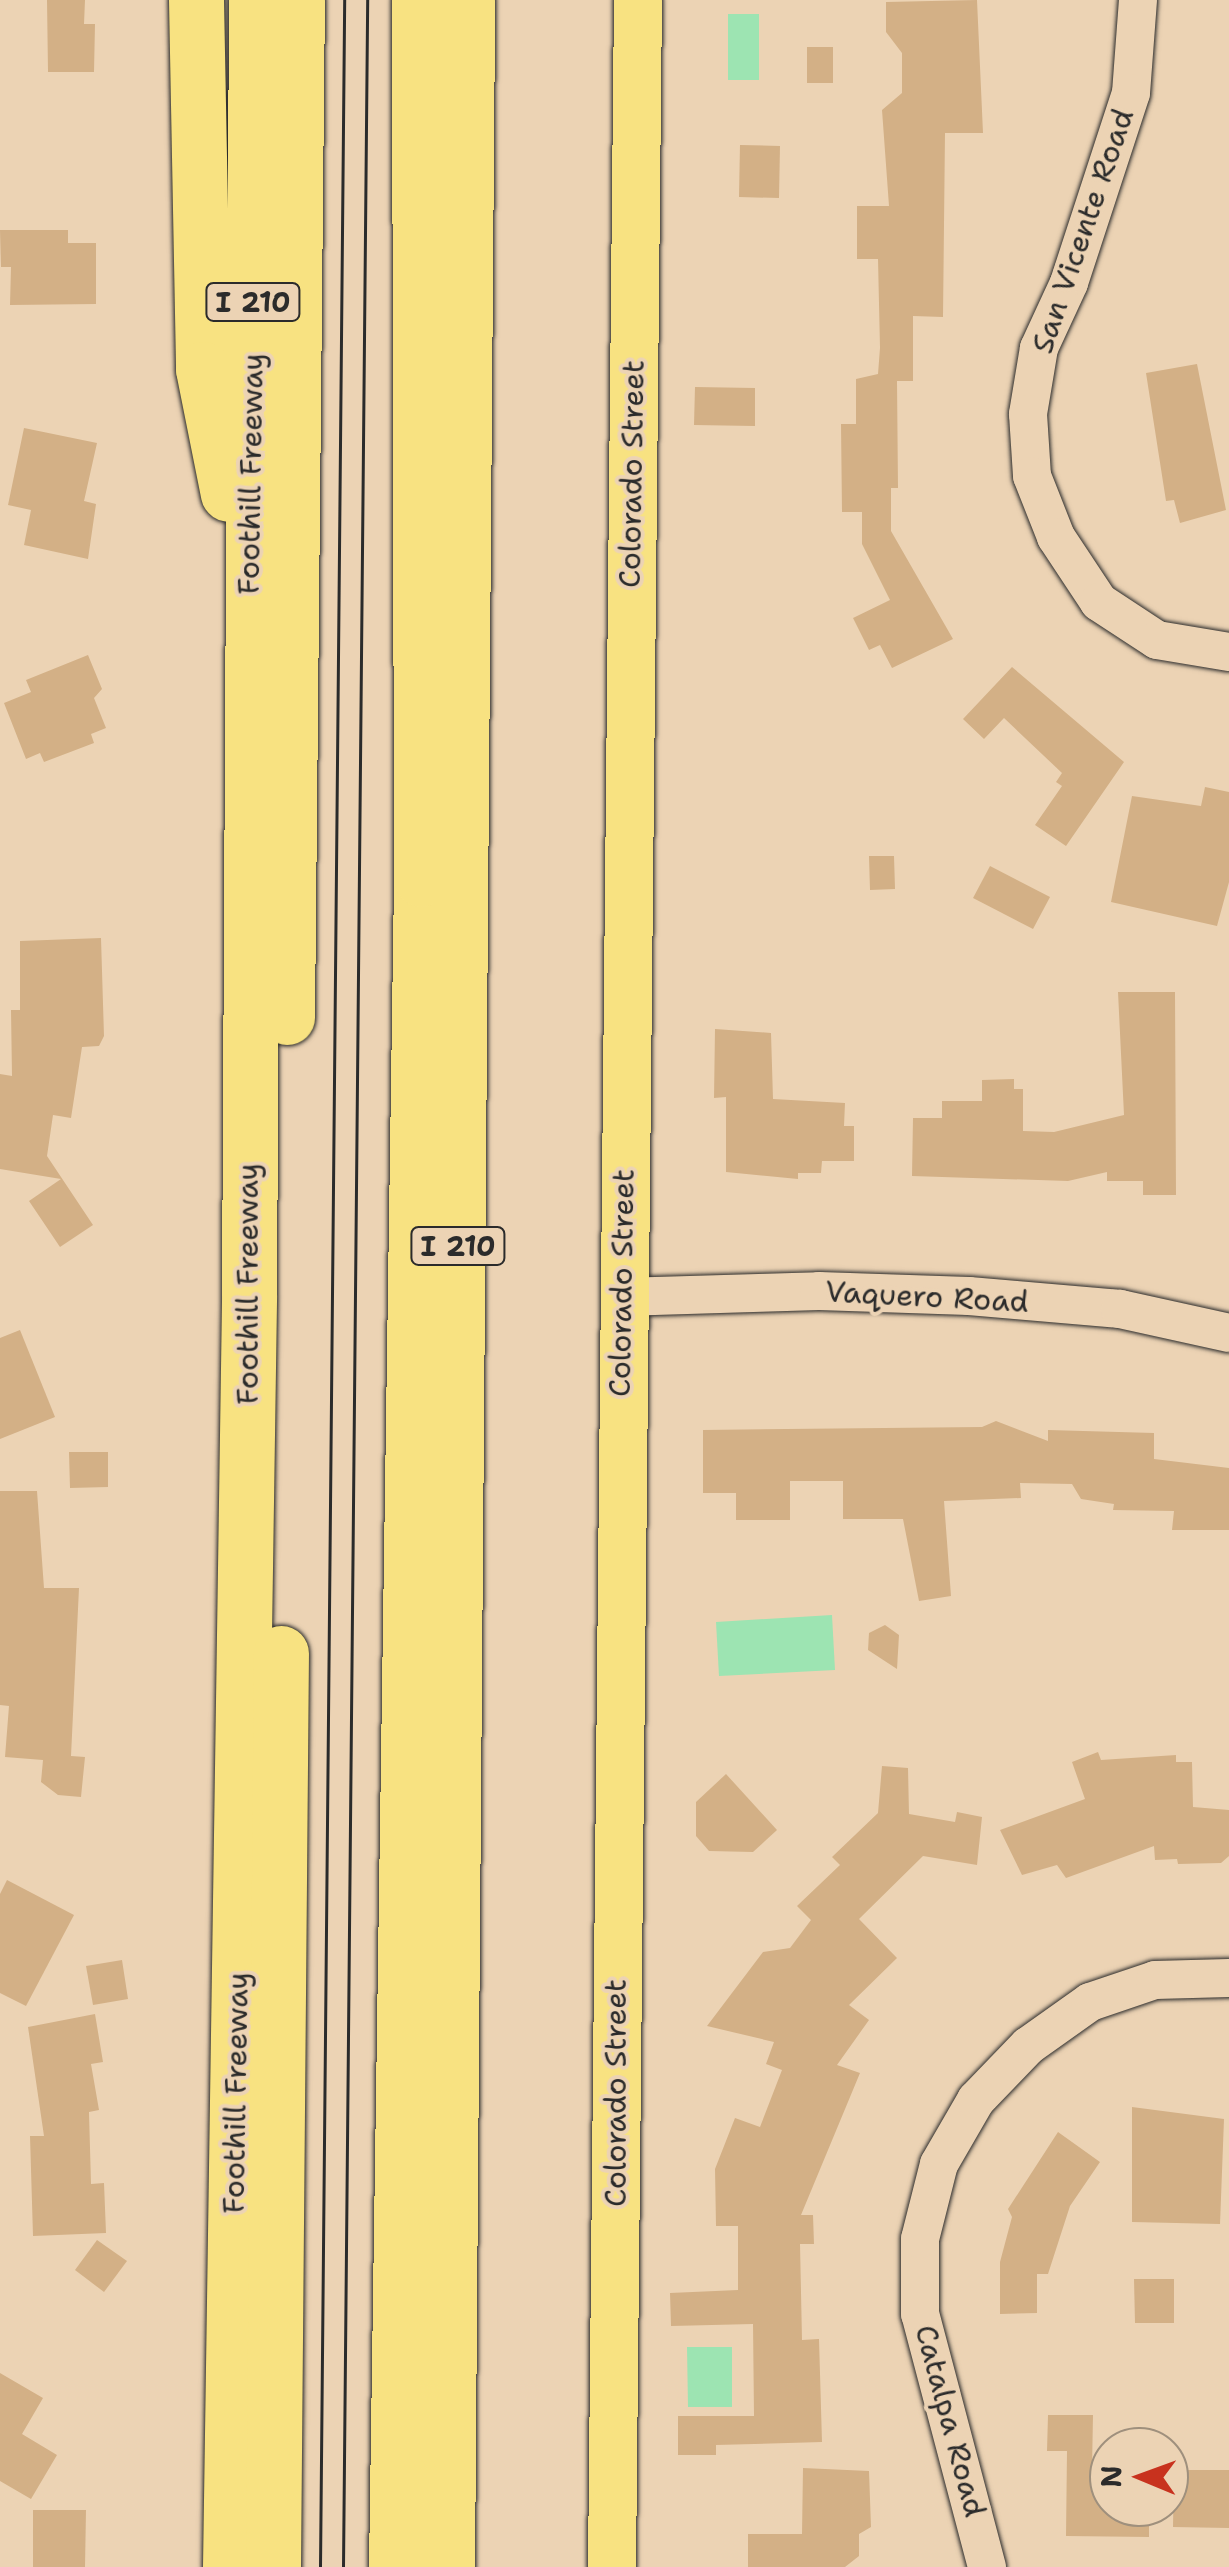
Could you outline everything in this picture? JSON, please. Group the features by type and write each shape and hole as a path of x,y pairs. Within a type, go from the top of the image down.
{"highway":[{"path":"196,0 203,369 250,604"},
{"name":"Foothill Freeway","path":"230,2567 249,1295 256,0"},
{"path":"273,2567 298,0"},
{"path":"396,2567 421,880 419,0"},
{"name":"I 210","path":"449,2567 467,0"}],"main road":[{"name":"Colorado Street","path":"612,2567 621,1297 638,0"}],"street":[{"name":"San Vicente Road","path":"1138,0 1131,93 1068,283 1038,348 1028,414 1032,476 1056,537 1099,602 1157,640 1229,652"},
{"name":"Vaquero Road","path":"621,1297 819,1291 969,1296 1120,1308 1229,1332"},
{"name":"Catalpa Road","path":"987,2567 920,2314 920,2239 940,2164 976,2100 1028,2046 1090,2002 1155,1980 1229,1978"}],"green space":[{"path":"728,14 759,14 759,80 728,80"},
{"path":"832,1615 835,1670 719,1676 716,1622"},
{"path":"687,2347 732,2347 732,2407 688,2407"}],"building":[{"path":"47,0 85,0 84,24 95,24 94,72 48,72"},
{"path":"977,0 983,133 945,133 943,317 913,316 913,381 897,381 898,488 891,488 891,531 953,639 892,668 880,645 869,650 853,618 890,600 862,544 862,512 842,512 841,424 856,424 856,379 878,374 880,348 878,259 857,259 857,206 889,206 882,110 902,93 902,53 886,32 886,2"},
{"path":"807,47 833,47 833,83 807,83"},
{"path":"740,145 780,146 779,198 739,197"},
{"path":"0,230 68,230 68,243 96,243 96,304 10,305 11,267 1,267"},
{"path":"1197,364 1226,510 1180,523 1174,500 1166,501 1146,373"},
{"path":"695,387 755,388 755,426 694,425"},
{"path":"24,428 97,443 84,501 96,504 88,559 24,545 31,510 8,505"},
{"path":"88,655 102,689 94,698 106,728 91,734 94,743 44,762 40,753 26,759 4,703 31,692 26,680"},
{"path":"1012,667 1124,762 1066,846 1035,825 1062,786 1056,782 1062,773 1004,718 984,739 963,719"},
{"path":"1205,787 1229,792 1229,882 1217,926 1111,902 1132,796 1201,806"},
{"path":"869,856 894,856 895,889 870,890"},
{"path":"990,866 1050,897 1033,929 973,898"},
{"path":"101,938 104,1036 99,1046 82,1047 71,1118 53,1115 47,1156 93,1225 60,1247 29,1201 61,1179 0,1169 0,1074 12,1076 11,1010 20,1010 20,941"},
{"path":"1118,992 1175,992 1176,1195 1143,1195 1143,1181 1107,1181 1107,1172 1068,1181 912,1176 913,1118 942,1118 942,1101 982,1101 982,1080 1014,1079 1014,1089 1023,1089 1023,1131 1054,1132 1124,1115"},
{"path":"715,1029 771,1033 773,1099 845,1103 844,1126 854,1126 854,1161 822,1161 821,1173 798,1173 798,1179 726,1172 726,1097 714,1098"},
{"path":"20,1330 55,1417 0,1439 0,1338"},
{"path":"996,1421 1048,1441 1048,1430 1154,1433 1154,1459 1229,1468 1229,1530 1172,1530 1174,1511 1113,1510 1114,1504 1081,1499 1072,1484 1020,1483 1021,1498 944,1501 951,1596 919,1601 903,1519 843,1519 843,1481 790,1481 790,1520 736,1520 736,1493 703,1493 703,1430 982,1427"},
{"path":"69,1452 108,1452 108,1487 70,1488"},
{"path":"0,1491 37,1491 44,1588 79,1588 71,1756 85,1757 81,1797 58,1795 41,1782 43,1760 5,1757 9,1706 0,1705"},
{"path":"885,1625 899,1635 897,1669 868,1650 869,1633"},
{"path":"1098,1752 1101,1760 1176,1755 1176,1762 1192,1762 1193,1807 1229,1810 1229,1856 1221,1863 1178,1864 1177,1859 1155,1860 1154,1846 1066,1878 1057,1865 1022,1875 1000,1830 1085,1799 1072,1762"},
{"path":"882,1766 908,1768 909,1814 955,1822 957,1812 982,1817 977,1865 923,1856 859,1919 897,1958 849,2005 869,2020 837,2065 860,2073 801,2215 813,2215 814,2244 800,2244 802,2340 819,2339 822,2442 716,2445 716,2455 678,2455 678,2416 754,2416 753,2324 671,2326 670,2293 738,2290 738,2226 716,2226 715,2169 735,2118 760,2127 782,2070 766,2064 774,2042 707,2026 763,1952 790,1948 811,1920 797,1906 840,1865 832,1857 878,1813"},
{"path":"726,1774 777,1830 753,1852 709,1851 696,1836 696,1802"},
{"path":"7,1880 74,1915 26,2006 0,1993 0,1894"},
{"path":"122,1960 128,1999 93,2005 86,1966"},
{"path":"95,2014 103,2062 91,2064 99,2110 89,2112 91,2184 104,2183 106,2233 33,2236 30,2136 44,2136 28,2027"},
{"path":"1132,2107 1224,2119 1220,2224 1132,2222"},
{"path":"1058,2132 1100,2162 1070,2206 1048,2274 1037,2274 1037,2313 1000,2314 1000,2262 1012,2217 1008,2209"},
{"path":"97,2240 127,2261 104,2292 75,2270"},
{"path":"1134,2279 1174,2279 1174,2323 1135,2323"},
{"path":"0,2373 43,2398 22,2434 57,2455 31,2499 0,2481"},
{"path":"1048,2415 1093,2415 1093,2427 1089,2427 1089,2527 1149,2527 1149,2537 1066,2536 1067,2451 1047,2451"},
{"path":"803,2468 869,2471 871,2527 859,2534 859,2556 845,2567 748,2567 748,2534 802,2534"},
{"path":"1189,2470 1229,2470 1229,2528 1173,2527 1189,2527"},
{"path":"33,2510 86,2510 85,2567 33,2567"}],"tram line":[{"path":"320,2567 344,0"},
{"path":"343,2567 367,0"}]}
